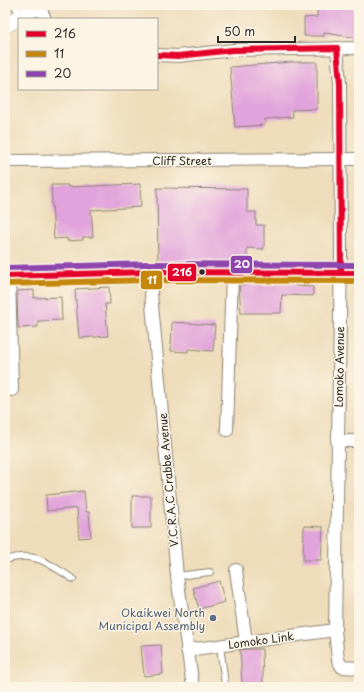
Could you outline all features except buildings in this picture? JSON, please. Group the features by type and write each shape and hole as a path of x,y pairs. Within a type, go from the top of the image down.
{"street":[{"path":"5,26 17,11 39,5 45,18"},
{"name":"Lomoko Avenue","path":"337,48 340,84 341,273 335,630 338,660 342,667 359,668"},
{"path":"158,55 178,56 233,50 359,48"},
{"name":"Cliff Street","path":"5,161 359,159"},
{"path":"12,390 7,275 149,272 359,273"},
{"name":"V.C.R.A.C Crabbe Avenue","path":"149,272 177,576 193,687"},
{"path":"228,430 232,273"},
{"path":"337,441 359,441"},
{"path":"236,570 246,642"},
{"name":"Lomoko Link","path":"188,650 335,630"}],"lane":[{"path":"5,560 19,555 42,559 73,579"},
{"path":"177,576 210,572"},
{"path":"220,646 225,678 225,684 223,687"}],"transit line":[{"name":"216","path":"158,55 178,56 233,50 337,48 340,84 341,273"},
{"name":"20","path":"5,268 149,264 359,265"},
{"name":"216","path":"5,276 149,272 359,273"},
{"name":"11","path":"5,284 149,280 359,281"}],"place":[{"name":"Okaikwei North Municipal Assembly","path":"213,618"}]}
